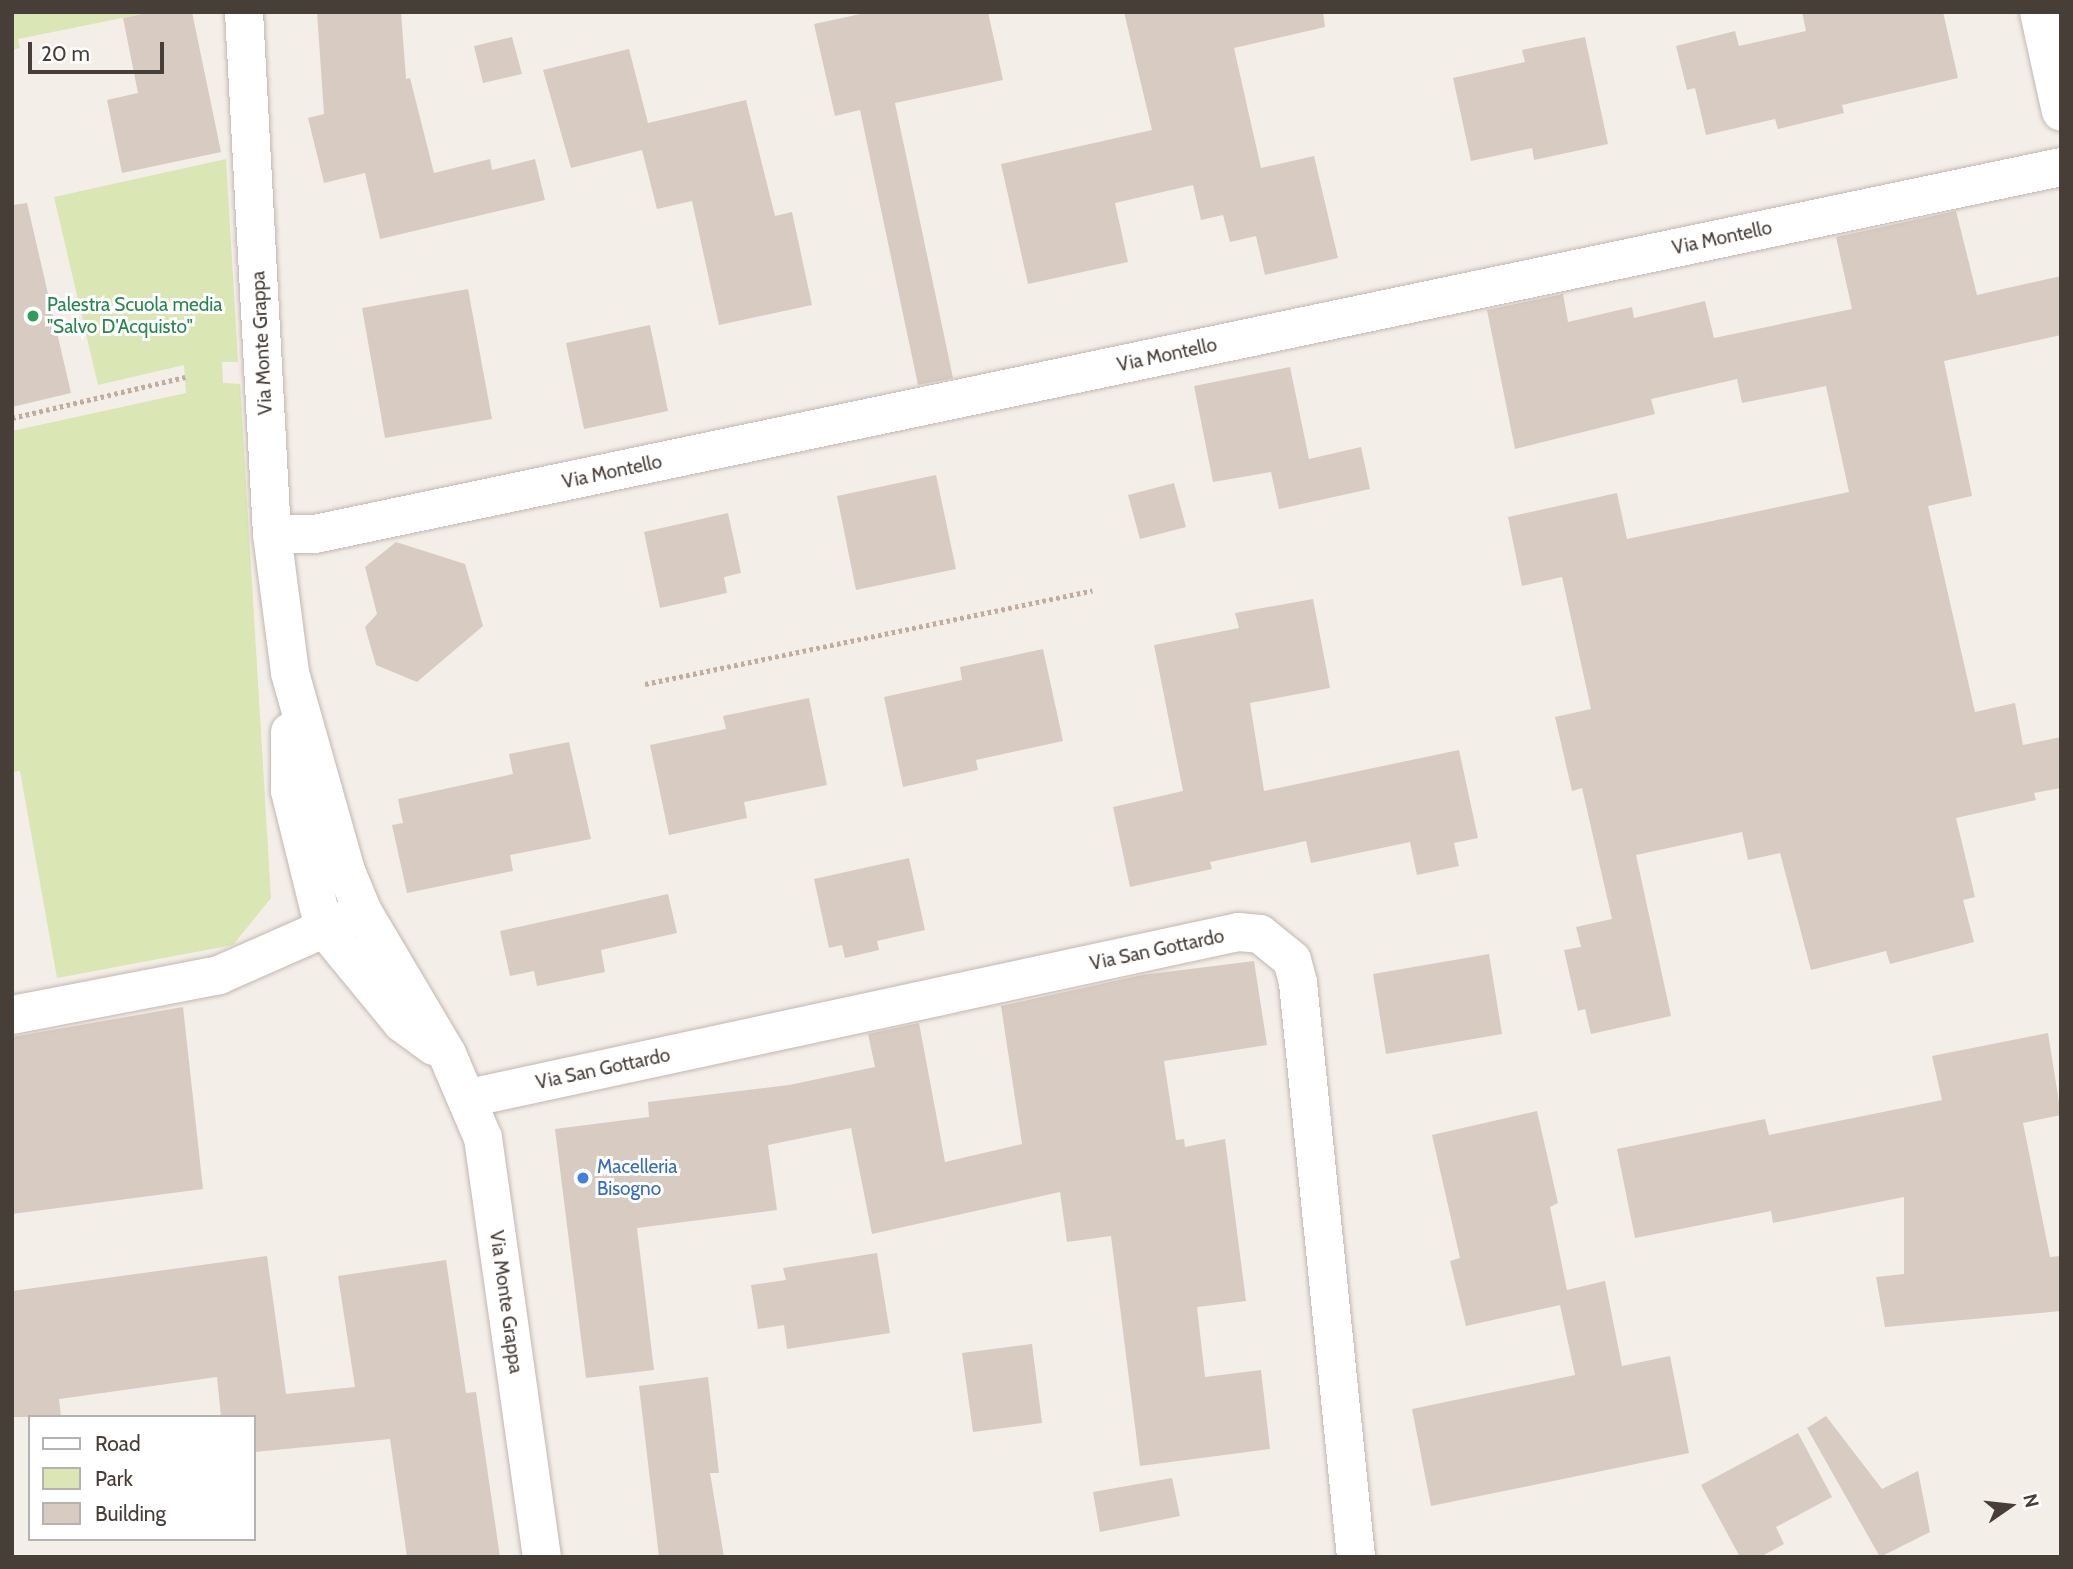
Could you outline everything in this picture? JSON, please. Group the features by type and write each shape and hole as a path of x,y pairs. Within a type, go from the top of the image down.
{"street":[{"name":"Via Monte Grappa","path":"244,12 272,534 290,674 316,775 363,912 447,1054 469,1098 483,1138 542,1557"},
{"path":"2039,12 2061,111"},
{"name":"Via Montello","path":"272,534 315,534 2061,167"},
{"name":"Via Monte Grappa","path":"290,674 290,791 324,928 402,1023 447,1054"},
{"path":"12,1015 219,975 363,912"},
{"name":"Via San Gottardo","path":"469,1098 1238,932 1260,934 1292,960 1298,983 1356,1557"}],"path":[{"path":"12,418 185,377"},
{"path":"645,684 1092,591"}],"green space":[{"path":"12,12 152,12 18,39 20,48 12,50"},
{"path":"226,159 238,362 222,362 223,383 240,384 271,898 233,945 57,978 20,771 12,772 12,431 186,393 184,365 98,385 54,197"}],"building":[{"path":"152,12 192,12 221,152 122,173 107,100 138,93 123,18"},
{"path":"317,12 401,12 406,79 410,78 434,173 490,159 492,170 535,159 545,200 380,239 365,173 324,183 308,118 324,114"},
{"path":"870,12 988,12 1003,80 895,103 953,378 918,385 860,110 835,116 814,24"},
{"path":"1124,12 1323,12 1325,27 1234,48 1261,168 1314,156 1338,258 1265,275 1256,236 1230,242 1223,215 1201,220 1193,185 1115,203 1128,262 1028,284 1001,164 1152,130"},
{"path":"1802,12 1943,12 1958,78 1842,105 1844,113 1778,129 1775,119 1706,135 1695,88 1687,90 1676,46 1735,31 1739,46 1806,31"},
{"path":"512,37 522,74 483,83 474,46"},
{"path":"1585,37 1608,144 1534,160 1532,148 1471,161 1453,78 1525,62 1522,50"},
{"path":"629,49 648,123 746,100 775,216 792,212 812,305 719,325 692,201 657,209 642,150 571,168 543,70"},
{"name":"Palestra Scuola media \"Salvo D'Acquisto\"","path":"27,203 71,393 12,407 12,205"},
{"path":"1956,211 1977,295 2061,276 2061,335 1944,361 1972,496 1928,506 1975,712 2015,703 2023,745 2061,737 2061,788 2034,793 2036,800 1956,818 1975,897 1963,900 1974,942 1890,964 1886,951 1811,970 1780,853 1748,860 1742,832 1636,855 1671,1016 1591,1034 1585,1009 1578,1011 1564,950 1581,947 1576,927 1612,919 1582,788 1572,791 1555,717 1591,709 1562,577 1522,586 1508,517 1617,493 1627,539 1849,492 1826,386 1742,403 1737,379 1651,399 1655,414 1515,449 1487,310 1563,294 1568,322 1632,307 1634,318 1705,301 1714,338 1852,309 1836,237"},
{"path":"468,289 492,419 385,438 362,308"},
{"path":"650,325 668,411 584,429 566,343"},
{"path":"1290,367 1309,459 1361,447 1370,489 1279,509 1271,472 1213,482 1194,386"},
{"path":"936,475 956,569 856,590 837,496"},
{"path":"1174,483 1186,527 1140,539 1128,495"},
{"path":"728,513 741,573 724,577 727,593 660,608 644,532"},
{"path":"396,542 465,564 483,626 417,682 376,665 365,627 377,614 365,567"},
{"path":"1313,599 1330,688 1250,703 1264,791 1459,750 1478,838 1454,843 1459,866 1417,875 1410,842 1311,863 1306,841 1210,862 1212,869 1130,887 1113,807 1183,791 1154,645 1239,628 1235,613"},
{"path":"1043,649 1063,741 976,760 978,770 903,787 884,697 962,680 960,667"},
{"path":"809,698 827,785 744,802 747,818 669,835 650,745 726,729 723,716"},
{"path":"569,742 591,839 510,855 513,871 407,893 392,825 403,823 398,799 513,774 509,754"},
{"path":"909,858 925,930 877,941 879,950 845,958 842,945 829,948 814,879"},
{"path":"668,894 677,933 601,950 605,972 537,986 534,971 510,976 500,931"},
{"path":"1489,954 1502,1034 1386,1054 1373,974"},
{"path":"1254,961 1267,1045 1164,1061 1176,1140 1184,1139 1185,1147 1225,1139 1246,1301 1197,1307 1205,1377 1261,1370 1270,1449 1140,1466 1111,1236 1067,1242 1060,1192 872,1234 851,1128 768,1145 777,1210 637,1228 654,1370 586,1378 555,1129 649,1117 648,1102 789,1085 875,1067 868,1034 919,1023 945,1162 1022,1144 1001,1006 1142,975"},
{"path":"183,1007 203,1189 12,1214 12,1037"},
{"path":"2048,1033 2061,1115 2023,1123 2050,1257 2061,1256 2061,1311 1885,1327 1876,1277 1904,1274 1904,1197 1773,1223 1771,1211 1635,1238 1617,1149 1765,1119 1769,1135 1942,1100 1932,1056"},
{"path":"1537,1111 1558,1203 1550,1207 1567,1290 1605,1281 1622,1366 1670,1356 1689,1453 1431,1506 1412,1409 1575,1375 1560,1305 1466,1326 1450,1261 1460,1258 1432,1135"},
{"path":"877,1253 890,1333 787,1349 784,1325 758,1329 751,1285 786,1280 783,1268"},
{"path":"267,1256 286,1394 355,1387 338,1276 446,1260 466,1393 476,1392 500,1557 407,1557 390,1439 256,1452 256,1415 221,1415 217,1377 59,1399 61,1415 12,1417 12,1291"},
{"path":"1032,1344 1042,1423 973,1432 962,1353"},
{"path":"708,1377 719,1473 710,1473 724,1557 659,1557 639,1386"},
{"path":"1826,1416 1882,1489 1918,1471 1930,1532 1880,1557 1807,1428"},
{"path":"1798,1433 1832,1497 1776,1527 1784,1544 1760,1557 1740,1557 1701,1485"},
{"path":"1172,1478 1180,1516 1100,1532 1093,1492"}],"place":[{"name":"Palestra Scuola media \"Salvo D'Acquisto\"","path":"33,316"},
{"name":"Macelleria Bisogno","path":"583,1178"}]}
